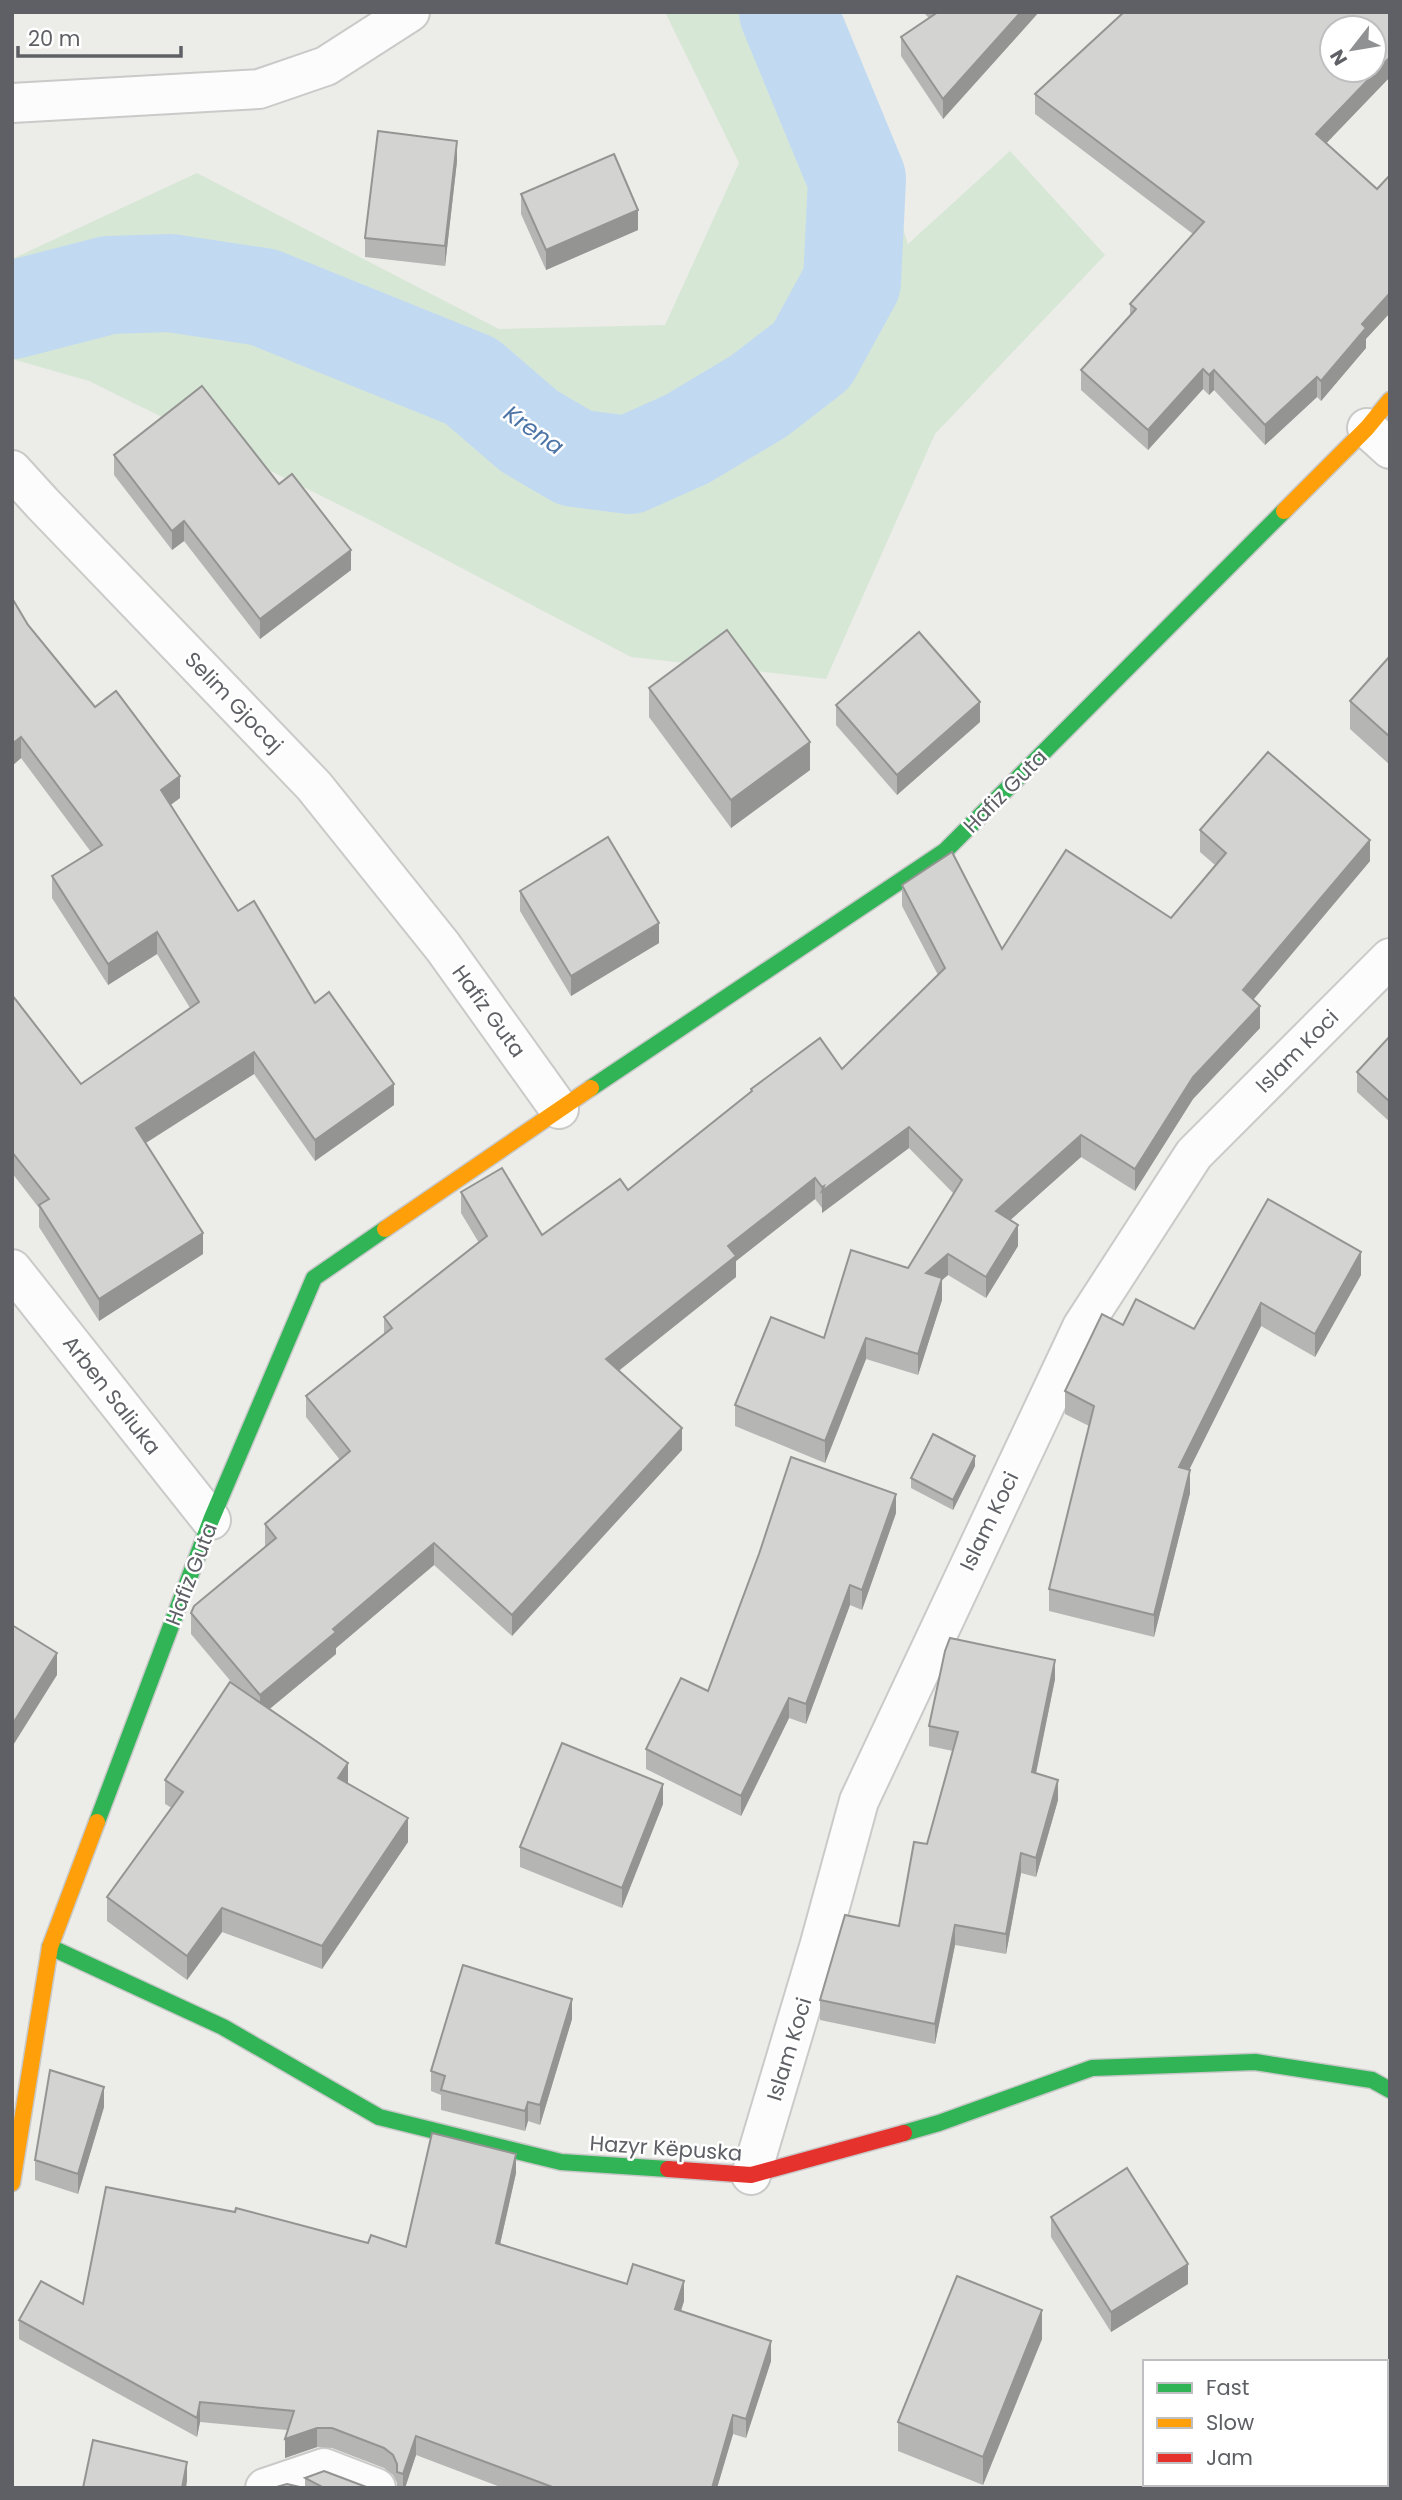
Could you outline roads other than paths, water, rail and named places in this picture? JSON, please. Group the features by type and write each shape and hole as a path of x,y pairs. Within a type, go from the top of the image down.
{"street":[{"path":"12,103 259,89 326,66 410,12"},
{"name":"Hafiz Guta","path":"12,2183 13,2163 50,1947 211,1520 314,1278 559,1109 945,851 1382,426"},
{"name":"Selim Gjocaj","path":"12,470 314,786 443,947"},
{"name":"Hafiz Guta","path":"443,947 559,1109"},
{"name":"Islam Koci","path":"751,2175 859,1801 1082,1327 1194,1154 1390,958"},
{"name":"Arben Saliuka","path":"12,1269 211,1520"},
{"name":"Hazyr Këpuska","path":"50,1947 223,2026 379,2117 561,2162 751,2175 939,2123 1092,2068 1255,2062 1372,2080 1390,2090"},
{"path":"265,2488 324,2468 376,2488"}],"waterway":[{"name":"Krena","path":"12,310 109,285 170,283 263,297 471,381 529,431 575,458 629,465 687,439 759,396 812,355 852,282 857,179 788,12"}]}
